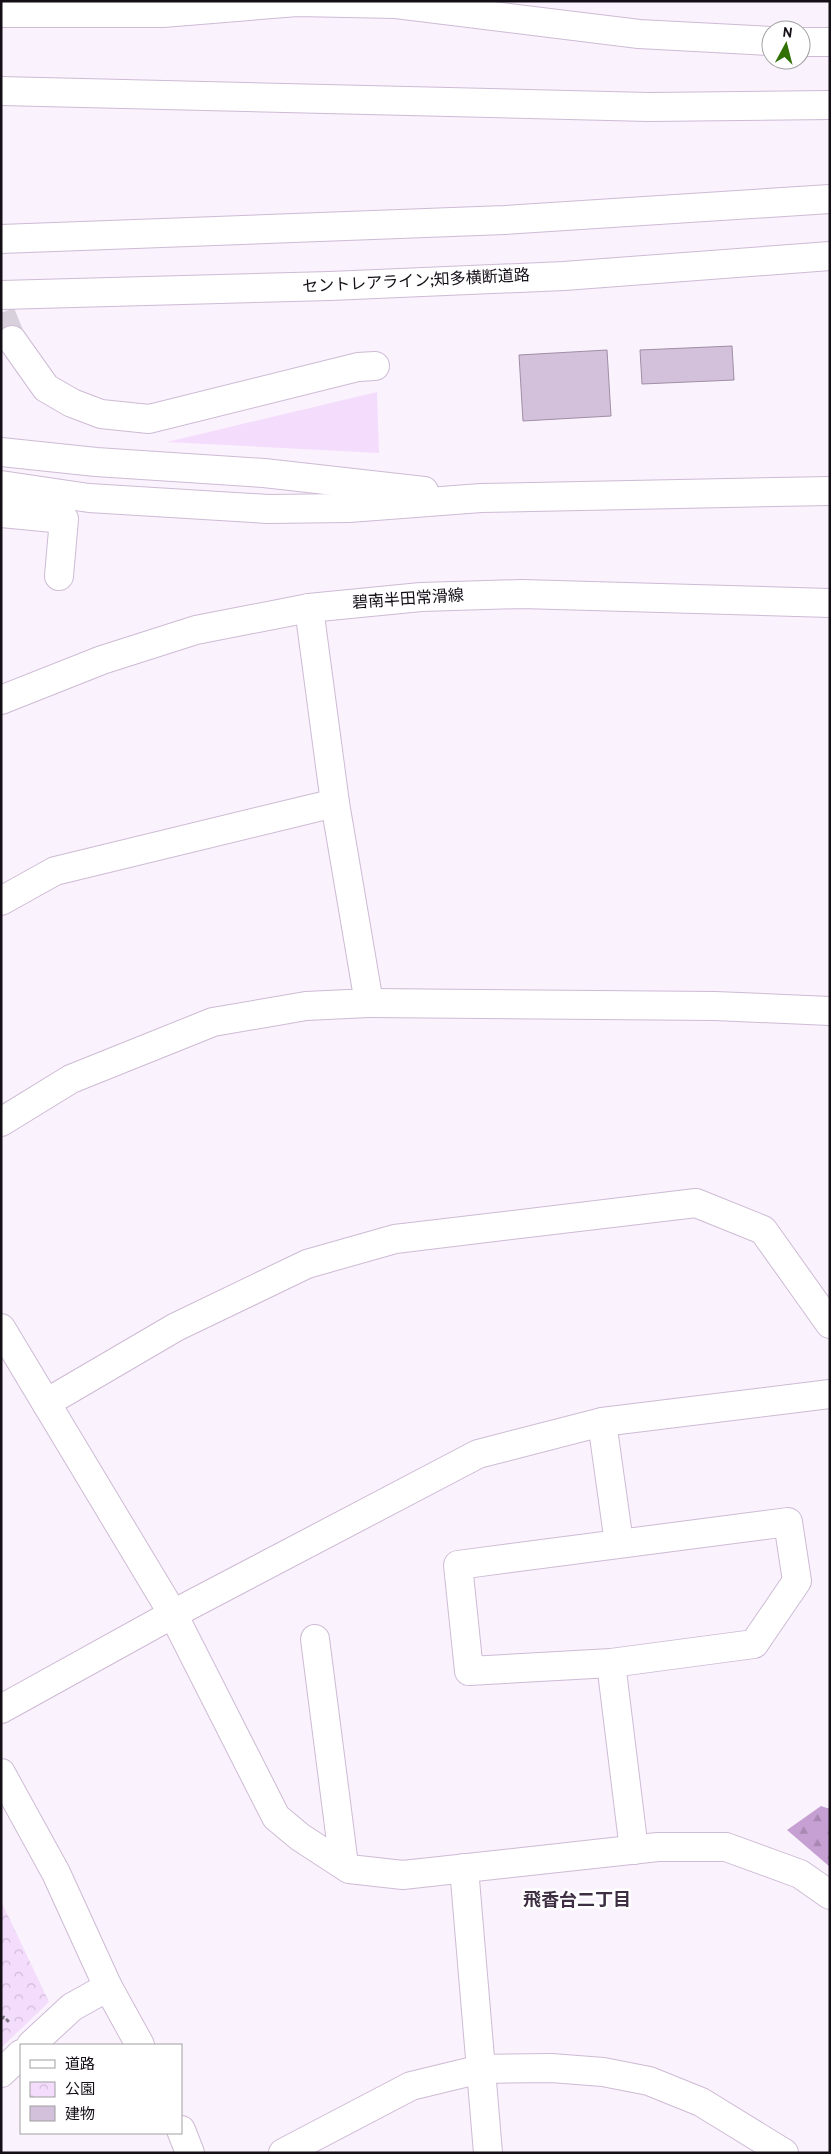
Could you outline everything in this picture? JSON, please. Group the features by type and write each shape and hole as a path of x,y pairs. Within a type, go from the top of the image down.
{"main road":[{"path":"1,14 162,13 297,2 396,4 639,34 761,40"},
{"path":"811,42 830,42"},
{"path":"1,91 649,107 830,105"},
{"path":"1,239 505,220 830,199"},
{"name":"セントレアライン;知多横断道路","path":"1,295 330,286 564,276 830,256"},
{"path":"12,340 46,388 72,403 101,414 149,419 358,367 375,366"},
{"path":"1,452 96,462 300,476 480,498"},
{"path":"1,485 89,498 268,509 349,508 480,498 830,491"},
{"path":"1,514 64,519 59,576"},
{"name":"碧南半田常滑線","path":"1,700 102,660 196,630 309,608 421,597 522,594 830,603"},
{"path":"309,608 335,803 369,1003"},
{"path":"1,901 55,871 335,803"},
{"path":"1,1122 71,1079 213,1022 306,1006 369,1003 714,1006 830,1011"},
{"path":"46,1402 176,1327 307,1264 396,1238 696,1203 763,1230 830,1324"},
{"path":"1,1328 173,1614 276,1817 300,1837 349,1869 402,1875 658,1847 726,1847 800,1874 830,1896"},
{"path":"1,1709 173,1614 478,1454 602,1422 830,1394"},
{"path":"602,1422 619,1543"},
{"path":"788,1522 797,1580 754,1644 611,1663 469,1671 458,1565 788,1522"},
{"path":"315,1638 344,1865"},
{"path":"611,1663 634,1850"},
{"path":"1,1773 56,1873 108,1987 139,2044"},
{"path":"464,1868 488,2153"},
{"path":"32,2044 72,2007 108,1987"},
{"path":"1,2073 20,2055"},
{"path":"283,2153 411,2086 481,2069 551,2068 603,2072 649,2081 701,2102 784,2153"},
{"path":"182,2133 190,2153"}],"green space":[{"path":"377,392 379,453 167,442"},
{"path":"821,1806 830,1809 830,1867 787,1830"},
{"path":"1,1901 49,2002 1,2048"}],"building":[{"path":"732,346 734,380 642,384 640,350"},
{"path":"607,350 611,416 523,421 519,355"}],"tunnel":[{"path":"1,313 12,340"}],"district":[{"name":"飛香台二丁目","path":"577,1901"}]}
